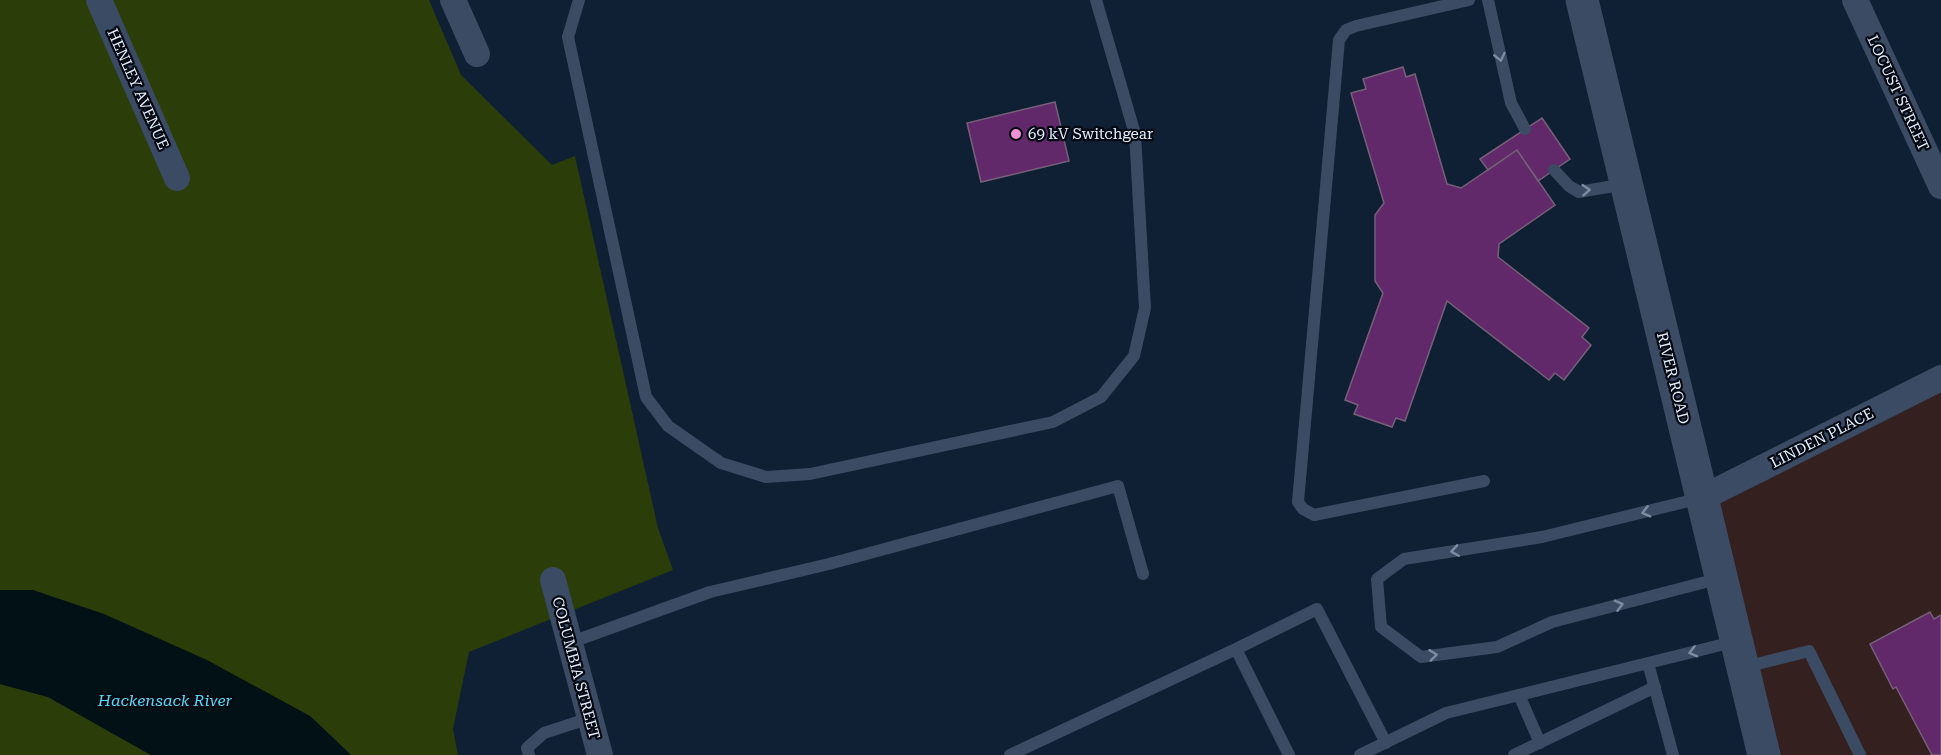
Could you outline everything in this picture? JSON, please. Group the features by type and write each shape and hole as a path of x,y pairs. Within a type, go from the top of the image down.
{"main road":[{"name":"RIVER ROAD","path":"1582,0 1764,755"}],"street":[{"name":"HENLEY AVENUE","path":"99,0 177,178"},
{"path":"453,0 477,54"},
{"name":"LOCUST STREET","path":"1855,0 1941,186"},
{"name":"LINDEN PLACE","path":"1702,498 1941,378"},
{"name":"COLUMBIA STREET","path":"553,580 600,755"}],"lane":[{"path":"579,0 568,37 646,397 668,426 721,463 766,477 810,474 1053,422 1101,397 1134,356 1145,308 1135,134 1096,0"},
{"path":"1469,0 1356,26 1346,30 1339,40 1298,501 1303,509 1314,515 1484,481"},
{"path":"1488,0 1511,103 1525,129"},
{"path":"1554,170 1569,186 1579,192 1626,184"},
{"path":"569,643 710,592 829,564 1118,486 1143,574"},
{"path":"1702,498 1542,537 1404,559 1377,579 1381,627 1421,657 1497,647 1552,622 1721,578"},
{"path":"1010,755 1317,609 1386,743"},
{"path":"1236,649 1288,755"},
{"path":"1360,755 1446,713 1648,663 1809,651 1860,755"},
{"path":"1648,663 1673,755"},
{"path":"1514,755 1655,687"},
{"path":"1519,695 1540,743"},
{"path":"529,755 527,748 544,733 590,718"}],"shaded area":[{"path":"1941,378 1941,755 1764,755 1702,498"}],"green space":[{"path":"0,0 429,0 461,75 552,165 575,156 658,528 673,570 469,652 453,729 458,755 351,755 310,716 33,590 0,590"},
{"path":"0,684 48,697 151,755 0,755"}],"water":[{"name":"Hackensack River","path":"0,590 33,590 104,614 207,660 310,716 351,755 151,755 48,697 0,684"}],"building":[{"path":"1403,67 1406,77 1415,74 1447,184 1461,188 1517,150 1555,205 1499,244 1498,257 1589,328 1582,337 1591,345 1564,380 1555,373 1549,380 1447,301 1405,421 1396,418 1392,427 1354,414 1358,405 1345,400 1383,293 1375,281 1375,215 1384,203 1351,93 1366,89 1363,79"},
{"name":"69 kV Switchgear","path":"1055,102 1069,161 981,182 967,123"},
{"path":"1542,118 1570,159 1538,181 1517,150 1488,170 1480,159"},
{"path":"1930,612 1934,619 1941,615 1941,755 1932,755 1896,687 1893,689 1870,644"}],"place":[{"name":"69 kV Switchgear","path":"1016,134"}]}
